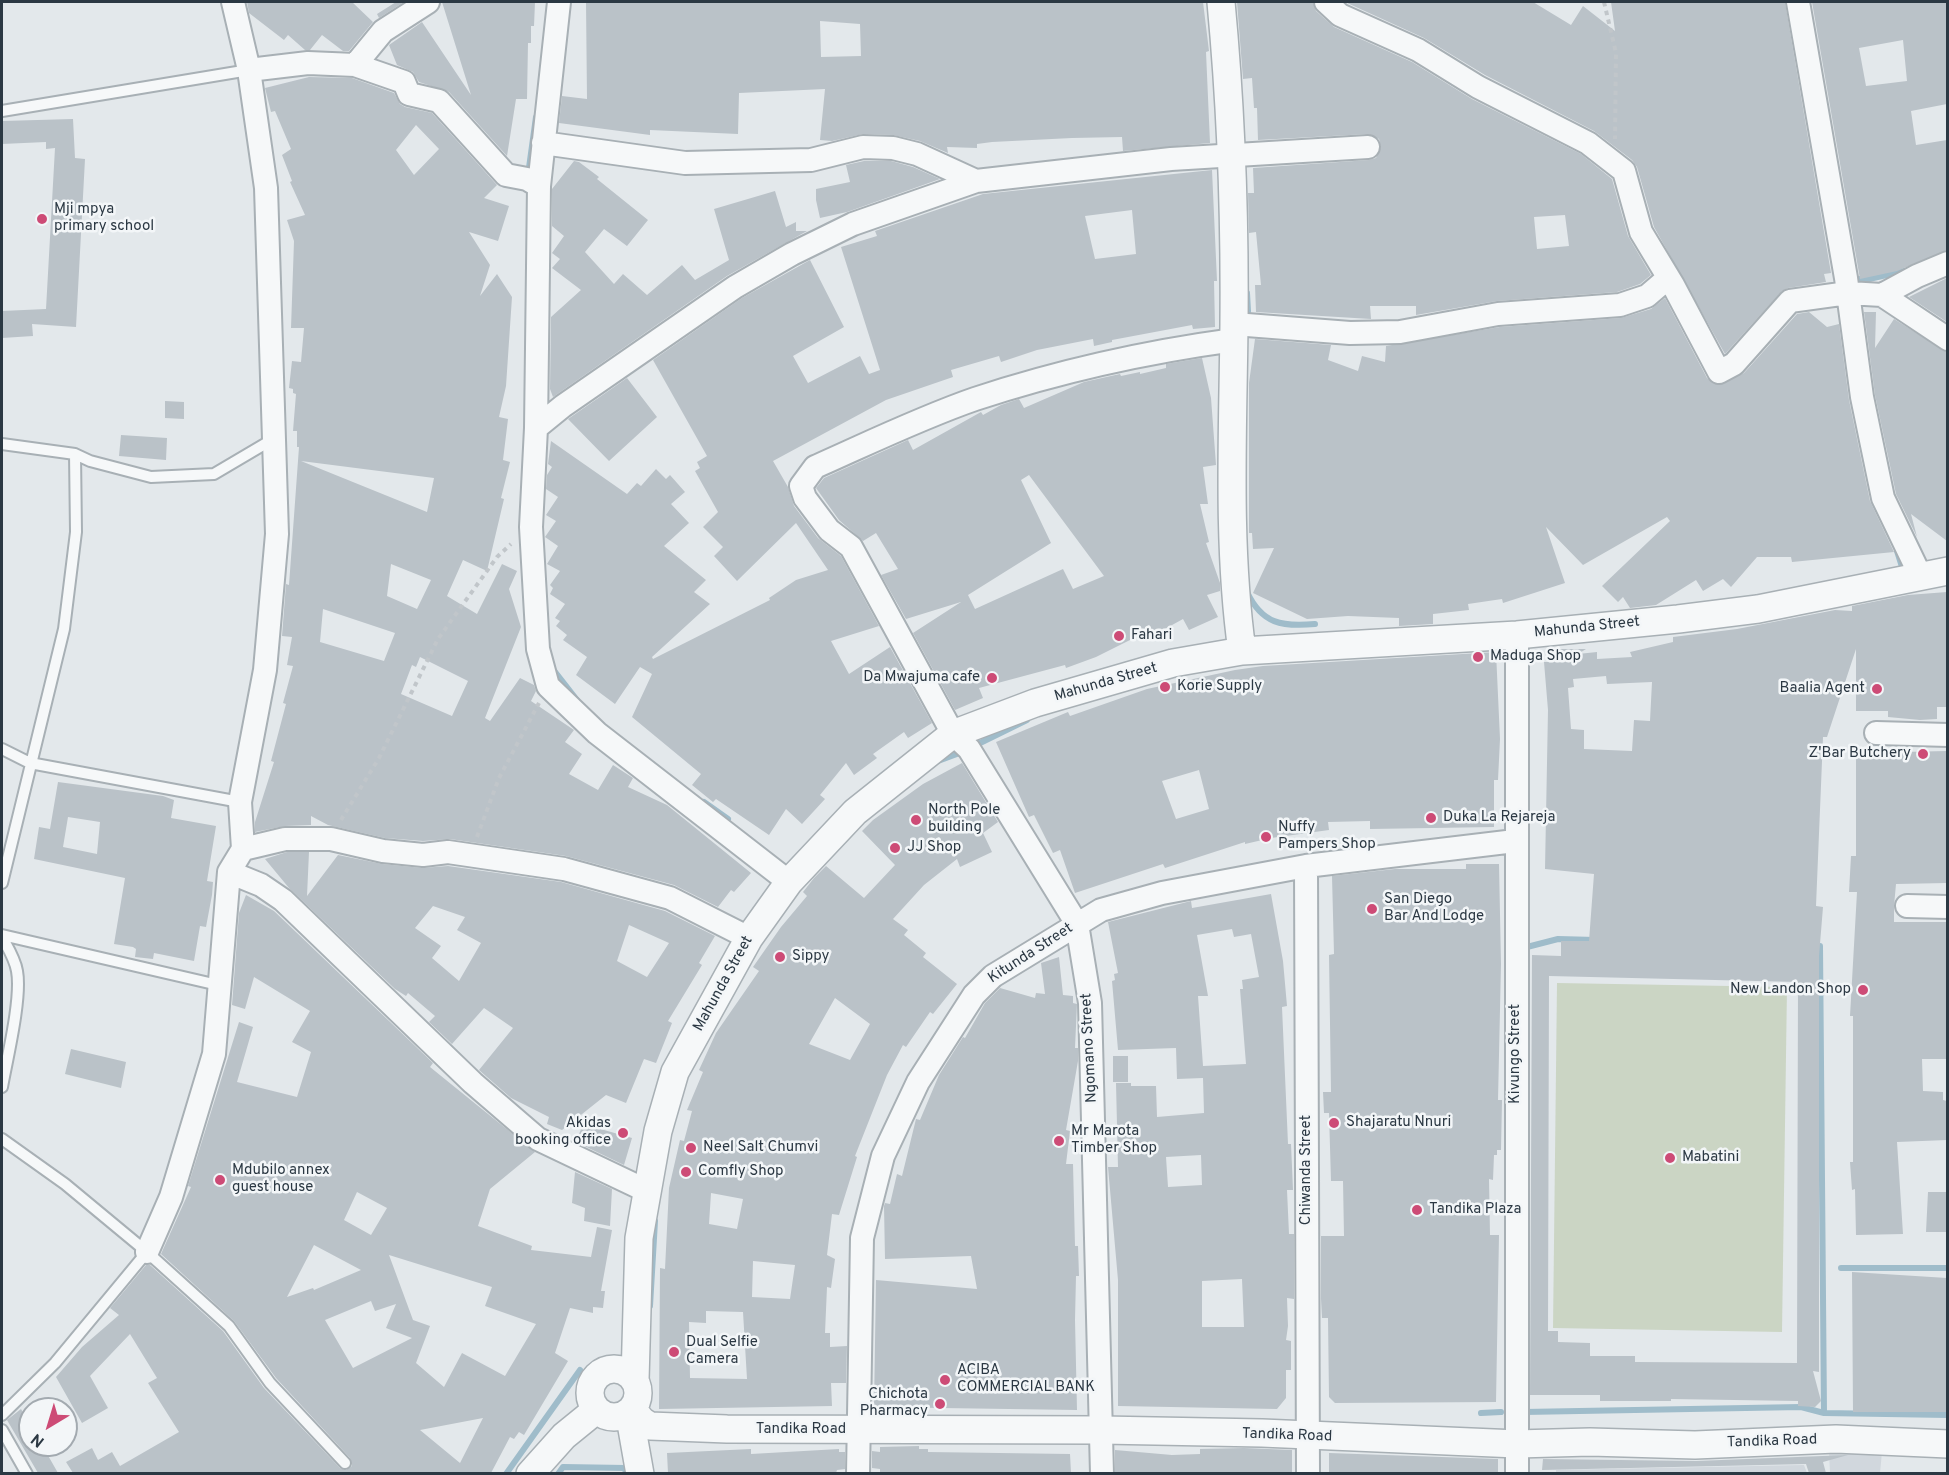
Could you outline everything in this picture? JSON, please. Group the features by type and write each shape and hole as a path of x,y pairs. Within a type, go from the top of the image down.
{"street":[{"path":"147,1252 171,1197 214,1054 229,872 243,849 240,802 265,670 277,534 276,438 266,188 249,70 233,2"},
{"path":"355,65 383,31 428,2"},
{"path":"559,2 540,186 536,429 531,527 538,649 548,686 597,734 789,882"},
{"path":"1221,2 1230,154 1234,332 1235,598 1242,651"},
{"path":"1326,2 1340,15 1418,50 1478,87 1588,143 1624,171 1641,232 1719,372 1734,364 1790,301 1848,293 1882,295 1947,263"},
{"path":"1797,2 1848,293 1862,397 1883,498 1920,575"},
{"path":"249,70 308,63 355,65 404,82 409,94 439,100 506,175 527,179 540,186"},
{"path":"543,143 685,163 811,160 863,147 893,148 917,154 976,181"},
{"path":"536,429 563,406 717,300 792,254 853,224 976,181 1230,154 1368,147"},
{"path":"1234,332 1400,332 1498,314 1620,305 1647,296 1668,278"},
{"path":"1882,295 1947,339"},
{"name":"Ngomano Street","path":"1102,1473 1090,1003 1077,924 969,749 952,734 851,547 834,535 805,498 801,486 814,467 974,400 1089,365 1168,349 1234,332"},
{"name":"Mahunda Street","path":"635,1380 634,1314 645,1190 658,1131 675,1072 749,938 789,882 855,812 952,734 1056,697 1173,663 1242,651 1517,635 1758,609 1947,571"},
{"name":"Kivungo Street","path":"1517,635 1515,841 1517,1473"},
{"path":"1876,733 1947,735"},
{"path":"243,849 285,839 331,839 383,851 423,855 448,852 564,869 670,898 749,938"},
{"name":"Kitunda Street","path":"858,1473 862,1238 883,1156 918,1082 974,995 993,976 1101,910 1162,893 1306,866 1515,841"},
{"name":"Chiwanda Street","path":"1306,866 1308,1473"},
{"path":"229,872 261,885 283,900 472,1083 538,1139 645,1190"},
{"path":"1907,906 1947,907"},
{"path":"598,1373 608,1369 618,1369 635,1380 638,1390 637,1400 631,1410 614,1418 596,1410 589,1391 592,1381 634,1314"},
{"path":"530,1473 564,1436 596,1410"},
{"path":"631,1410 640,1473"},
{"name":"Tandika Road","path":"631,1410 650,1426 1262,1433 1308,1437 1517,1444 1590,1442 1695,1445 1836,1439 1947,1444"}],"lane":[{"path":"2,111 249,70"},
{"path":"2,444 75,454 90,461 151,477 214,474 276,438"},
{"path":"2,883 64,629 76,532 75,454"},
{"path":"2,749 30,763 240,802"},
{"path":"2,936 218,985"},
{"path":"2,936 10,950 17,973 13,1030 2,1088"},
{"path":"2,1139 65,1184 147,1252 229,1326 270,1383 345,1463"},
{"path":"2,1415 55,1362 147,1252"},
{"path":"2,1430 27,1473"}],"path":[{"path":"1604,2 1617,53 1615,141 1624,171"},
{"path":"331,839 379,758 438,639 497,557 531,527"},
{"path":"472,855 482,820 500,778 548,686"}],"shaded area":[{"path":"1829,1451 1882,1452 1880,1473 1830,1473"},
{"path":"1804,1465 1807,1473 1556,1474 1556,1470"}],"green space":[{"name":"Mabatini","path":"1557,983 1787,987 1782,1332 1553,1328"}],"building":[{"path":"247,2 352,2 373,22 349,51 343,51 322,35 310,50 305,50 288,35 284,40 249,13"},
{"path":"396,2 404,2 379,18 377,14"},
{"path":"442,2 535,2 534,26 531,26 531,43 528,43 527,99 516,99 507,156 449,92 419,82 413,72 397,65 389,45 422,22 471,95"},
{"path":"586,2 1203,2 1209,51 1206,52 1210,143 1123,151 1122,137 1072,138 992,142 977,144 977,148 947,147 948,153 920,141 893,135 863,134 832,141 820,140 825,89 739,93 738,134 650,130 650,135 559,123 562,96 587,99","holes":["820,21 860,24 861,56 821,57"]},
{"path":"1237,2 1313,2 1316,11 1334,27 1412,62 1472,99 1581,154 1612,179 1628,236 1651,275 1640,284 1617,292 1497,301 1416,315 1416,306 1370,306 1371,319 1256,312 1255,285 1261,285 1256,232 1249,233 1248,193 1254,193 1253,168 1369,160 1376,158 1381,147 1379,139 1368,134 1258,140 1257,108 1254,108 1252,78 1243,79","holes":["1565,215 1569,246 1537,249 1534,217"]},
{"path":"1345,2 1533,2 1571,25 1583,6 1615,31 1611,2 1785,2 1831,273 1824,274 1826,282 1788,288 1781,292 1725,354 1654,227 1637,167 1632,160 1594,131 1485,75 1424,38"},
{"path":"1812,2 1947,2 1947,104 1911,111 1916,145 1947,140 1947,250 1897,271 1860,279","holes":["1903,40 1907,81 1866,86 1859,48"]},
{"path":"309,77 352,78 394,93 400,104 405,107 432,113 497,185 484,198 509,206 498,241 469,232 490,265 480,296 497,274 512,297 506,386 499,417 508,419 503,460 510,462 487,571 463,560 447,596 477,614 502,564 517,571 509,589 521,627 485,718 490,721 520,678 534,685 536,691 531,701 574,730 565,742 582,754 569,774 598,790 613,765 633,778 628,787 667,805 751,873 734,892 731,890 718,907 674,885 566,856 450,839 423,841 385,838 328,825 311,816 311,825 285,826 255,832 255,822 274,762 271,761 293,666 287,665 292,637 282,636 286,584 289,585 299,447 297,447 297,431 293,431 296,394 293,393 293,389 289,388 292,361 301,362 304,328 291,328 294,241 287,220 305,215 290,182 292,181 282,155 291,149 275,111 271,112 265,88","holes":["416,125 439,149 414,175 396,150","301,461 434,478 427,512","391,564 431,580 417,609 387,596","323,609 395,633 384,661 320,642","420,657 468,681 452,716 401,694 412,665 416,667"]},
{"path":"73,119 75,158 85,159 76,327 32,324 33,336 2,338 2,311 46,309 55,148 46,149 46,142 2,144 2,121"},
{"path":"574,161 579,162 599,177 597,179 648,220 627,246 604,229 585,252 614,284 623,274 647,295 682,265 695,280 729,260 714,209 775,191 786,227 796,222 796,231 807,231 727,276 553,397 550,389 551,317 581,290 552,268 560,259 552,253 564,236 552,226 552,189"},
{"path":"864,161 891,161 913,167 940,179 847,212 820,218 816,189 850,182 846,165"},
{"path":"1212,170 1217,281 1214,281 1215,327 1193,329 1192,325 1112,340 1112,342 1094,346 1093,339 1037,350 1001,362 999,356 951,370 953,377 886,400 773,461 788,487 794,506 818,538 841,556 879,626 831,641 849,674 890,647 932,723 908,738 904,732 873,754 877,758 854,775 846,763 820,795 825,799 802,824 786,809 769,835 716,799 713,802 692,785 701,774 632,717 652,674 640,667 615,704 576,675 587,657 563,640 567,635 556,626 560,621 555,618 565,604 550,594 553,588 550,585 560,571 547,564 558,546 545,537 556,521 546,515 558,497 546,489 547,475 552,467 548,464 551,441 627,494 637,483 641,486 656,469 666,479 670,475 685,492 671,504 689,523 664,546 706,580 694,592 710,604 652,657 653,659 770,600 769,598 796,580 828,570 796,523 737,581 714,556 723,547 703,527 718,512 695,471 700,468 697,462 707,456 653,360 742,298 810,260 844,327 793,356 808,383 860,356 869,374 880,370 841,247 877,236 875,231 983,194","holes":["1132,210 1136,254 1095,259 1085,216"]},
{"path":"1947,278 1947,322 1909,297"},
{"path":"1665,298 1707,378 1718,385 1744,373 1797,314 1809,312 1827,327 1839,324 1849,400 1870,501 1894,552 1792,562 1791,557 1757,557 1731,587 1723,579 1703,591 1696,580 1656,605 1630,608 1623,597 1618,602 1602,586 1670,521 1667,517 1583,565 1546,527 1565,583 1503,603 1502,599 1468,604 1469,610 1433,614 1433,624 1399,626 1399,618 1348,616 1307,619 1253,593 1274,548 1253,549 1252,533 1249,533 1249,383 1255,339 1331,345 1328,360 1358,371 1362,356 1385,362 1386,346 1500,327 1621,318 1651,309"},
{"path":"1864,312 1876,312 1875,348 1894,319 1947,352 1947,541 1911,514 1917,537 1896,494 1875,395"},
{"path":"1202,358 1211,398 1216,465 1203,467 1208,504 1200,504 1209,542 1206,543 1220,583 1220,591 1207,595 1218,617 1189,630 1183,619 1143,641 1140,635 1096,657 1066,668 1065,665 979,688 983,698 955,710 913,633 961,602 906,619 881,575 898,569 876,533 863,541 839,520 816,488 824,478 908,440 913,450 981,412 983,415 1001,405 1019,399 1024,408 1084,382 1120,374 1121,376 1140,372 1140,374 1166,368 1166,364","holes":["1029,475 1104,576 1073,589 1063,569 975,609 968,595 1051,543 1021,480"]},
{"path":"627,378 657,417 609,461 568,419"},
{"path":"165,401 184,402 184,419 165,418"},
{"path":"121,435 167,438 166,460 119,456"},
{"path":"1947,592 1947,707 1937,707 1937,719 1920,720 1888,717 1888,711 1856,711 1856,649 1827,737 1823,737 1816,906 1823,907 1819,956 1819,1372 1813,1371 1821,1401 1815,1407 1798,1406 1798,1401 1671,1399 1671,1401 1600,1401 1600,1395 1530,1395 1532,955 1561,956 1561,941 1589,941 1594,874 1545,869 1548,710 1544,662 1548,662 1547,649 1586,649 1578,654 1597,652 1597,659 1632,657 1630,652 1673,642 1673,637 1737,629 1835,610 1852,611 1852,606 1908,595","holes":["1606,676 1607,684 1652,682 1650,721 1634,720 1632,751 1584,749 1584,730 1571,729 1568,688 1574,687 1573,679","1549,976 1798,982 1797,1363 1635,1362 1635,1356 1590,1356 1590,1343 1558,1342 1558,1331 1548,1331"]},
{"path":"1496,652 1500,739 1498,780 1494,780 1494,827 1370,829 1370,821 1328,822 1329,830 1245,844 1245,842 1165,868 1163,864 1075,893 1060,850 1053,853 1034,815 1029,817 996,742 1068,712 1070,716 1147,689 1263,666","holes":["1199,770 1209,809 1176,819 1162,781"]},
{"path":"1947,751 1947,883 1896,884 1894,922 1947,922 1947,1059 1922,1059 1923,1091 1943,1092 1943,1100 1947,1101 1947,1140 1897,1142 1903,1234 1856,1235 1855,1189 1852,1190 1850,1162 1853,1162 1853,1016 1850,1016 1857,892 1849,892 1851,856 1856,856 1856,753"},
{"path":"962,763 998,822 983,833 992,852 960,867 957,859 924,885 893,919 908,930 904,935 926,953 923,957 957,984 933,1014 930,1012 906,1047 903,1045 887,1075 855,1156 857,1157 839,1215 832,1214 827,1255 835,1259 831,1288 827,1287 825,1333 830,1333 830,1347 847,1346 846,1383 831,1383 832,1406 659,1409 660,1268 665,1269 669,1188 680,1140 684,1141 692,1111 687,1110 703,1072 699,1070 716,1033 759,971 753,967 781,927 807,896 803,892 814,878 826,866 864,898 895,865 862,831 873,820 923,784","holes":["835,998 870,1024 850,1060 809,1044","711,1193 743,1199 737,1229 709,1224","753,1261 795,1265 790,1299 752,1297","706,1311 743,1312 747,1379 690,1378 689,1322 706,1323"]},
{"path":"58,782 163,796 174,800 171,818 216,826 207,881 213,882 212,895 206,927 200,926 194,961 154,953 153,959 135,957 136,949 133,947 114,944 125,878 34,859 39,827 50,829","holes":["68,817 100,822 97,854 63,847"]},
{"path":"287,852 309,852 307,896 338,855 382,864 422,868 448,866 561,882 665,911 715,936 699,963 702,965 668,1021 672,1023 656,1063 644,1059 626,1103 606,1095 562,1130 547,1124 549,1117 511,1098 479,1070 513,1028 484,1008 452,1044 429,1022 435,1016 408,993 406,996 395,989 289,888 265,859","holes":["433,906 465,917 457,930 481,943 459,981 432,958 441,946 415,928","629,925 669,943 647,977 617,961"]},
{"path":"1466,864 1499,864 1501,964 1498,1100 1502,1100 1501,1150 1497,1150 1497,1155 1494,1155 1493,1180 1489,1179 1490,1235 1499,1235 1496,1402 1335,1403 1329,1397 1328,1318 1322,1318 1321,1299 1321,1236 1344,1236 1343,1181 1331,1181 1329,1113 1324,1113 1323,1092 1331,1092 1329,955 1334,954 1332,876 1395,869 1466,869"},
{"path":"1271,894 1283,961 1287,1006 1282,1007 1288,1144 1291,1144 1293,1190 1287,1190 1289,1234 1294,1234 1294,1299 1287,1298 1286,1340 1291,1341 1291,1370 1286,1370 1286,1398 1277,1409 1118,1406 1118,1280 1108,1167 1118,1167 1116,1083 1131,1083 1131,1086 1156,1086 1157,1117 1204,1113 1203,1078 1177,1079 1176,1048 1118,1050 1112,981 1115,980 1114,974 1118,973 1108,922 1191,901 1192,908","holes":["1232,929 1234,937 1251,934 1259,977 1242,980 1243,989 1240,989 1246,1064 1203,1066 1198,996 1208,996 1197,935","1201,1155 1202,1185 1168,1187 1166,1157","1242,1279 1244,1327 1202,1327 1202,1281"]},
{"path":"246,895 274,911 433,1063 430,1067 535,1152 490,1189 478,1226 532,1246 531,1250 591,1257 597,1227 612,1230 601,1291 605,1291 603,1308 593,1307 593,1313 570,1308 555,1353 568,1361 524,1435 519,1432 514,1439 510,1437 491,1473 73,1473 66,1462 92,1448 98,1460 112,1452 120,1466 179,1432 148,1383 157,1378 130,1334 90,1376 108,1408 82,1423 78,1416 78,1397 67,1397 56,1377 82,1347 119,1315 110,1308 146,1265 150,1265 223,1331 264,1388 340,1468 346,1470 352,1466 350,1458 276,1378 234,1321 161,1254 191,1187 188,1186 239,1022 253,1027 237,1082 297,1097 311,1052 292,1042 310,1011 254,977 245,1009 232,1005 239,913","holes":["357,1192 387,1208 371,1235 344,1220","314,1245 361,1270 314,1290 313,1288 287,1297","389,1255 492,1287 485,1306 536,1324 505,1376 462,1353 444,1387 416,1363 430,1326 413,1320","371,1301 375,1311 396,1304 386,1328 412,1338 353,1368 325,1320","483,1418 460,1463 420,1430"]},
{"path":"1059,957 1063,995 1073,996 1073,1003 1077,1004 1075,1048 1078,1048 1078,1061 1066,1130 1070,1131 1066,1164 1073,1164 1075,1246 1078,1246 1079,1276 1076,1276 1075,1320 1077,1410 874,1407 876,1280 977,1289 971,1256 885,1259 884,1206 885,1203 890,1204 897,1174 902,1176 916,1119 920,1120 939,1075 963,1037 965,1038 985,1003 1000,988 1035,998 1036,993 1045,994 1041,963"},
{"path":"71,1049 126,1062 121,1088 65,1074"},
{"path":"1113,1056 1128,1056 1128,1082 1113,1082"},
{"path":"583,1124 632,1138 624,1165 576,1142"},
{"path":"575,1172 612,1189 610,1226 584,1221 585,1208 572,1203"},
{"path":"1928,1192 1947,1192 1947,1232 1926,1232"},
{"path":"1852,1272 1947,1278 1947,1412 1853,1412"},
{"path":"18,1411 18,1439 7,1420"},
{"path":"919,1446 919,1449 928,1449 928,1452 1070,1454 1071,1473 880,1473 880,1469 872,1468 872,1451 880,1452 880,1447"},
{"path":"751,1449 751,1454 839,1449 839,1452 845,1452 845,1469 837,1470 836,1473 668,1473 667,1453"},
{"path":"1200,1449 1292,1450 1292,1473 1115,1473 1115,1450 1172,1455 1200,1454"},
{"path":"1329,1453 1498,1459 1498,1473 1329,1473"},
{"path":"1848,1455 1823,1462 1826,1473 1809,1473 1806,1464 1542,1470 1543,1459 1696,1461"},
{"path":"29,1457 49,1457 58,1473 38,1473"}],"waterway":[{"path":"528,175 536,117"},
{"path":"1850,279 1869,279 1904,271"},
{"path":"1247,293 1248,311"},
{"path":"1897,551 1904,573"},
{"path":"1247,592 1259,611 1274,621 1293,625 1315,624"},
{"path":"552,668 577,700"},
{"path":"974,746 1027,720"},
{"path":"938,761 965,751"},
{"path":"704,802 728,819"},
{"path":"1527,954 1527,947 1558,939 1596,940"},
{"path":"1813,946 1820,946 1824,1413"},
{"path":"650,1306 655,1221"},
{"path":"1841,1268 1948,1268"},
{"path":"506,1474 580,1370"},
{"path":"645,1409 646,1380"},
{"path":"1524,1412 1801,1407 1824,1413 1948,1415"},
{"path":"1481,1413 1501,1412"},
{"path":"558,1474 563,1467 625,1468 626,1474"}],"place":[{"name":"Mji mpya primary school","path":"42,219"},
{"name":"Fahari","path":"1119,636"},
{"name":"Maduga Shop","path":"1478,657"},
{"name":"Da Mwajuma cafe","path":"992,678"},
{"name":"Korie Supply","path":"1165,687"},
{"name":"Baalia Agent","path":"1877,689"},
{"name":"Z'Bar Butchery","path":"1923,754"},
{"name":"Duka La Rejareja","path":"1431,818"},
{"name":"North Pole building","path":"916,820"},
{"name":"Nuffy Pampers Shop","path":"1266,837"},
{"name":"JJ Shop","path":"895,848"},
{"name":"San Diego Bar And Lodge","path":"1372,909"},
{"name":"Sippy","path":"780,957"},
{"name":"New Landon Shop","path":"1863,990"},
{"name":"Shajaratu Nnuri","path":"1334,1123"},
{"name":"Akidas booking office","path":"623,1133"},
{"name":"Mr Marota Timber Shop","path":"1059,1141"},
{"name":"Neel Salt Chumvi","path":"691,1148"},
{"name":"Mabatini","path":"1670,1158"},
{"name":"Comfly Shop","path":"686,1172"},
{"name":"Mdubilo annex guest house","path":"220,1180"},
{"name":"Tandika Plaza","path":"1417,1210"},
{"name":"Dual Selfie Camera","path":"674,1352"},
{"name":"ACIBA COMMERCIAL BANK","path":"945,1380"},
{"name":"Chichota Pharmacy","path":"940,1404"}]}
